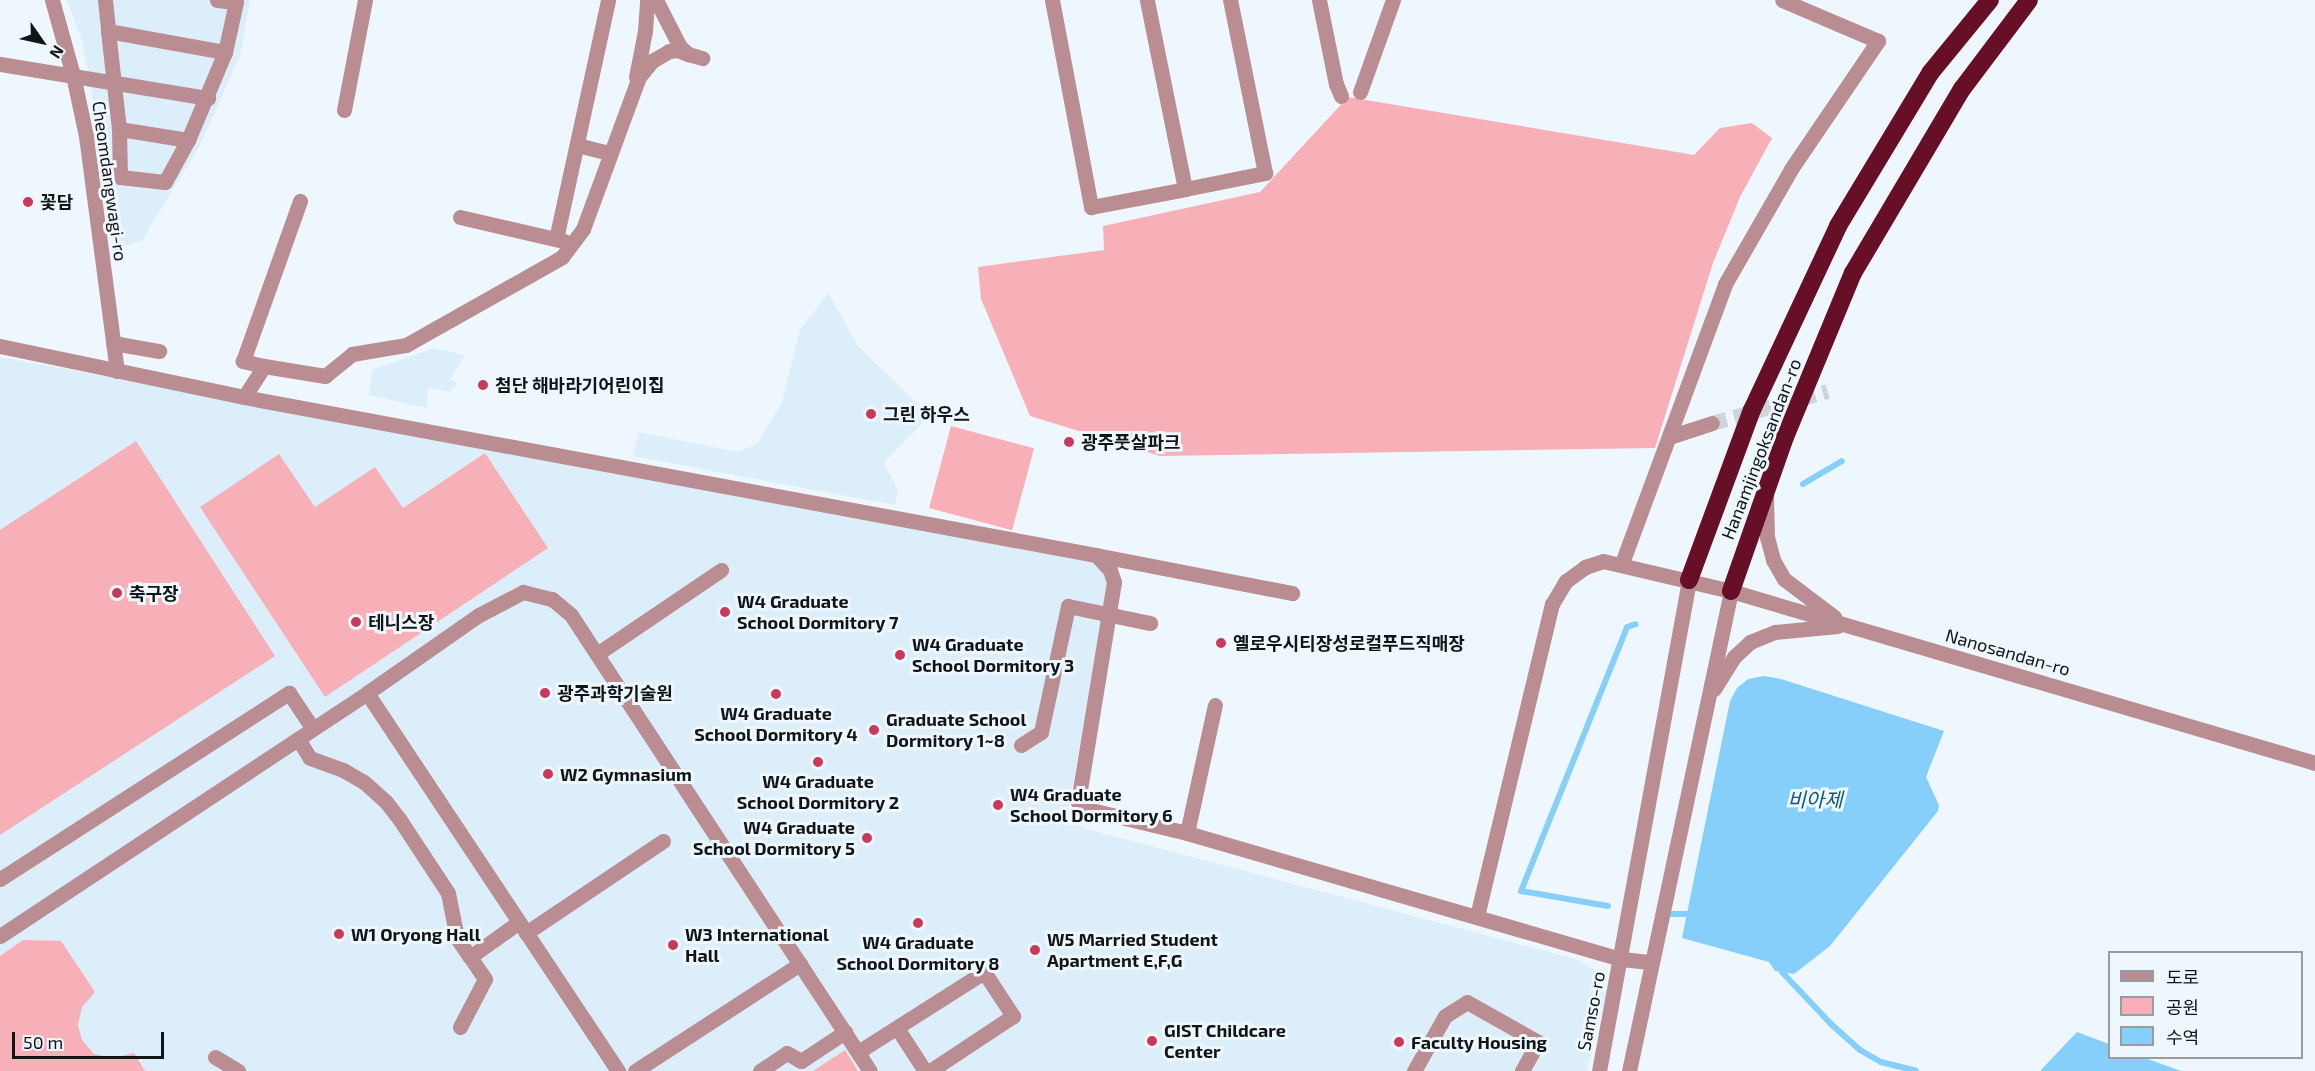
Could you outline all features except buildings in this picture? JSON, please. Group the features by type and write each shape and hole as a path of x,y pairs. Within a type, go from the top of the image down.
{"highway":[{"name":"Hanamjingoksandan-ro","path":"1689,580 1752,410 1838,226 1931,72 1990,0"},
{"name":"Hanamjingoksandan-ro","path":"1731,591 1785,437 1853,273 1962,89 2029,0"}],"street":[{"name":"Cheomdangwagi-ro","path":"52,0 73,75 86,136 117,371"},
{"path":"105,0 115,80 120,177 165,182 208,98 225,52 236,2 217,0"},
{"path":"344,110 365,0"},
{"path":"556,239 608,0"},
{"path":"300,201 243,362 325,376 352,354 406,345 562,257 583,229 634,84 645,31 646,0"},
{"path":"634,84 660,55 677,50 695,56 674,39 656,0"},
{"path":"1052,0 1091,207 1265,173 1230,0"},
{"path":"1147,0 1185,189"},
{"path":"1319,0 1336,84 1341,96"},
{"path":"1360,92 1394,0"},
{"path":"1622,563 1725,285 1791,169 1878,41 1782,0"},
{"path":"108,31 225,52"},
{"path":"0,64 115,80 208,98"},
{"path":"119,129 188,140"},
{"path":"577,145 610,153"},
{"path":"460,217 573,243"},
{"path":"113,344 159,351"},
{"path":"0,346 244,397 1292,593"},
{"path":"244,397 264,366"},
{"path":"1669,437 1713,423"},
{"path":"1766,490 1767,537 1773,560 1784,579 1807,599 1847,625"},
{"path":"1096,555 1110,570 1114,582 1078,802 1087,809 1186,833 1621,959 1652,962 1629,1071"},
{"name":"Nanosandan-ro","path":"1478,916 1552,604 1566,581 1585,567 1603,561 1622,563 1731,591 2315,763"},
{"path":"597,654 722,570"},
{"name":"Hanamjingoksandan-ro","path":"1621,959 1689,580"},
{"name":"Hanamjingoksandan-ro","path":"1652,962 1731,591"},
{"path":"0,936 367,693 479,615 524,592 552,599 571,615 870,1071"},
{"path":"1021,745 1041,732 1068,606 1150,623"},
{"path":"1708,698 1734,657 1750,642 1775,632 1847,625"},
{"path":"0,879 289,693 313,729"},
{"path":"367,693 618,1071"},
{"path":"1186,833 1215,705"},
{"path":"297,739 310,758 343,770 364,782 393,811 448,893 457,938 485,979 460,1027"},
{"path":"470,957 663,841"},
{"name":"Samso-ro","path":"1599,1071 1621,959"},
{"path":"635,1071 800,964"},
{"path":"858,1052 984,972 1013,1016 930,1071"},
{"path":"1414,1071 1445,1016 1467,1002 1538,1042 1522,1071"},
{"path":"897,1028 925,1071"},
{"path":"760,1071 787,1053 801,1061 845,1032"},
{"path":"215,1056 238,1071"}],"shaded area":[{"path":"67,0 250,0 240,56 199,147 142,240 125,246 115,234 105,160 81,38"},
{"path":"828,293 859,347 930,415 884,463 898,490 895,505 633,456 639,432 739,452 758,443 782,402 800,330"},
{"path":"433,348 465,355 450,379 457,383 450,392 428,388 427,408 369,395 372,370"},
{"name":"광주과학기술원","path":"0,357 1091,559 1109,580 1069,806 1083,828 1579,960 1592,968 1602,979 1607,991 1587,1071 0,1071"}],"green space":[{"path":"1348,97 1694,155 1720,128 1752,123 1772,138 1740,197 1713,263 1655,448 1160,456 1030,416 981,299 978,267 1104,250 1103,226 1260,192"},
{"path":"951,426 1034,448 1012,530 929,508"},
{"name":"축구장","path":"136,441 275,656 0,835 0,530"},
{"name":"테니스장","path":"485,453 548,548 325,697 200,507 279,454 315,507 375,467 403,508"},
{"path":"23,940 61,941 95,992 82,1007 78,1025 82,1040 94,1054 113,1058 134,1053 145,1071 0,1071 0,956"},
{"path":"845,1050 858,1071 813,1071"}],"water":[{"name":"비아제","path":"1764,676 1781,679 1944,731 1926,777 1939,805 1938,811 1830,946 1794,974 1775,971 1769,962 1682,938 1730,701 1737,688 1748,679"},
{"path":"2077,1032 2108,1044 2108,1059 2148,1059 2181,1071 2040,1071"}],"waterway":[{"path":"1803,484 1842,461"},
{"path":"1608,906 1521,891 1627,627 1636,624"},
{"path":"1672,914 1688,914"},
{"path":"1782,972 1831,1024 1860,1050 1881,1062 1916,1071"}],"tunnel":[{"path":"1712,423 1828,391"}],"place":[{"name":"꽃담","path":"28,202"},
{"name":"첨단 해바라기어린이집","path":"483,385"},
{"name":"그린 하우스","path":"871,414"},
{"name":"광주풋살파크","path":"1069,442"},
{"name":"축구장","path":"117,593"},
{"name":"W4 Graduate School Dormitory 7","path":"725,612"},
{"name":"테니스장","path":"356,622"},
{"name":"옐로우시티장성로컬푸드직매장","path":"1221,643"},
{"name":"W4 Graduate School Dormitory 3","path":"900,655"},
{"name":"광주과학기술원","path":"545,693"},
{"name":"W4 Graduate School Dormitory 4","path":"776,694"},
{"name":"Graduate School Dormitory 1~8","path":"874,730"},
{"name":"W4 Graduate School Dormitory 2","path":"818,762"},
{"name":"W2 Gymnasium","path":"548,774"},
{"name":"W4 Graduate School Dormitory 6","path":"998,805"},
{"name":"W4 Graduate School Dormitory 5","path":"867,838"},
{"name":"W4 Graduate School Dormitory 8","path":"918,923"},
{"name":"W1 Oryong Hall","path":"339,934"},
{"name":"W3 International Hall","path":"673,945"},
{"name":"W5 Married Student Apartment E,F,G","path":"1035,950"},
{"name":"GIST Childcare Center","path":"1152,1041"},
{"name":"Faculty Housing","path":"1399,1042"}]}
